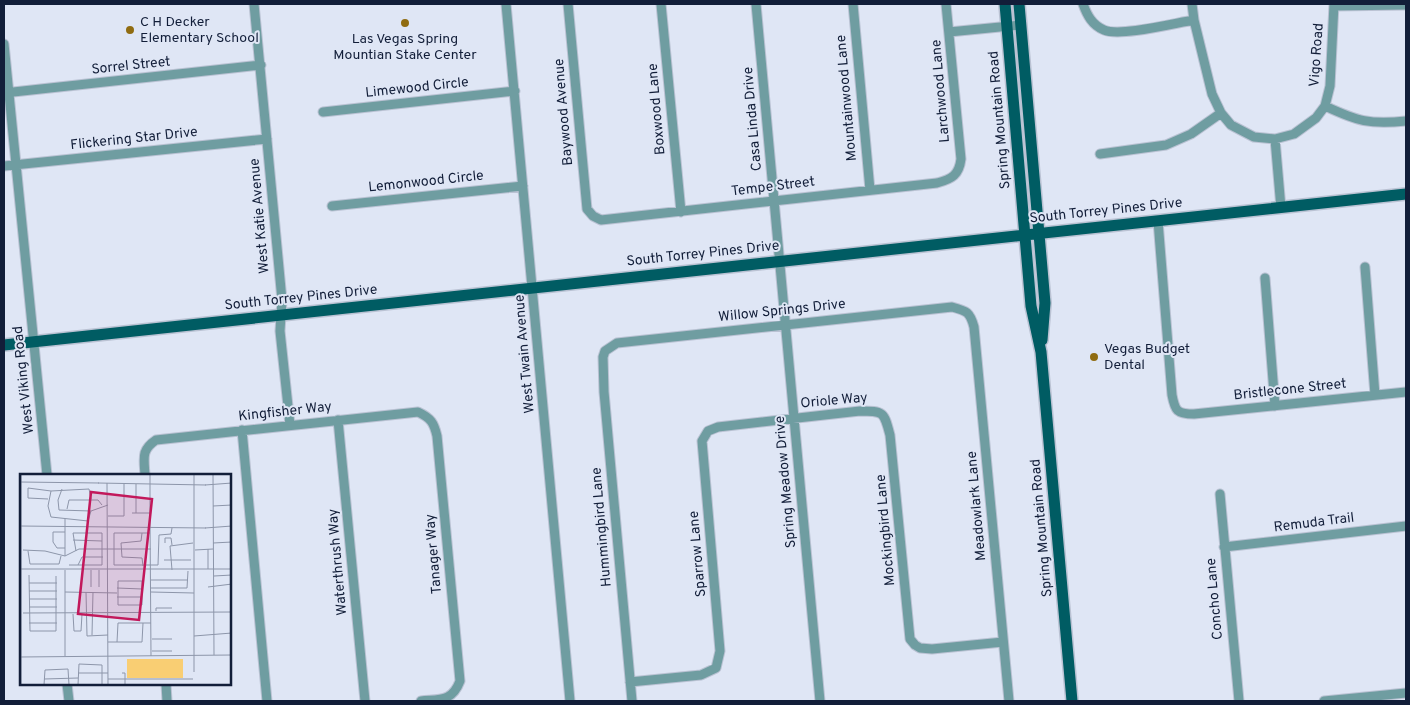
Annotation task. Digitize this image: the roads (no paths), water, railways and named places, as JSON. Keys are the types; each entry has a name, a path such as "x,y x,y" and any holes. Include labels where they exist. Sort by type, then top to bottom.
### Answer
{"main road":[{"name":"Spring Mountain Road","path":"1005,4 1031,306 1041,352 1072,701"},
{"name":"Spring Mountain Road","path":"1019,4 1044,303 1041,352"},
{"name":"South Torrey Pines Drive","path":"4,345 1406,194"}],"street":[{"name":"West Katie Avenue","path":"254,4 282,300 280,331 290,425"},
{"name":"West Twain Avenue","path":"506,4 570,701"},
{"name":"Baywood Avenue","path":"568,4 587,209 592,216"},
{"name":"Boxwood Lane","path":"661,4 681,212"},
{"name":"Casa Linda Drive","path":"756,4 779,261"},
{"name":"Mountainwood Lane","path":"852,4 870,190"},
{"name":"Larchwood Lane","path":"946,4 961,159 960,167 956,174"},
{"path":"1083,4 1087,16 1106,32 1125,32 1194,20"},
{"path":"1192,4 1194,20 1212,94 1221,113 1231,125 1254,137 1276,139 1281,208"},
{"path":"1334,5 1406,5"},
{"name":"Vigo Road","path":"1276,139 1294,134 1316,118 1325,106 1330,86 1334,5"},
{"path":"949,32 1021,25"},
{"name":"West Viking Road","path":"4,44 6,93 16,165 47,474"},
{"name":"Sorrel Street","path":"6,93 261,65"},
{"name":"Limewood Circle","path":"323,112 514,91"},
{"path":"1325,106 1350,118 1362,121 1384,123 1406,121"},
{"path":"1100,154 1166,145 1191,134 1221,113"},
{"name":"Flickering Star Drive","path":"4,166 268,139"},
{"name":"Tempe Street","path":"592,216 600,220 937,183 948,180 956,174"},
{"name":"Lemonwood Circle","path":"332,206 523,186"},
{"name":"Bristlecone Street","path":"1158,221 1172,395 1174,407 1178,411 1184,414 1194,414 1406,392"},
{"name":"Spring Meadow Drive","path":"779,261 820,701"},
{"path":"1365,268 1375,395"},
{"path":"1265,278 1275,406"},
{"name":"Willow Springs Drive","path":"605,352 617,343 952,307 966,311"},
{"name":"Meadowlark Lane","path":"966,311 971,316 974,327 1009,701"},
{"name":"Hummingbird Lane","path":"605,352 602,357 604,392 632,701"},
{"name":"Oriole Way","path":"704,436 708,431 718,427 860,410 881,413"},
{"name":"Kingfisher Way","path":"145,474 144,457 147,446 156,440 418,412 428,416"},
{"name":"Mockingbird Lane","path":"881,413 886,418 890,435 910,639 914,645 920,648 932,649 1003,642"},
{"name":"Tanager Way","path":"421,701 448,698 456,691 460,681 437,436 435,426 428,416"},
{"name":"Waterthrush Way","path":"338,420 365,701"},
{"path":"242,430 267,701"},
{"name":"Sparrow Lane","path":"630,682 701,675 716,668 720,650 702,441 704,436"},
{"name":"Concho Lane","path":"1220,494 1239,701"},
{"name":"Remuda Trail","path":"1224,547 1406,526"},
{"path":"68,685 69,701"},
{"path":"166,685 168,701"},
{"path":"1324,701 1406,693"}],"place":[{"name":"Las Vegas Spring Mountian Stake Center","path":"405,23"},
{"name":"C H Decker Elementary School","path":"130,30"},
{"name":"Vegas Budget Dental","path":"1094,357"}]}
